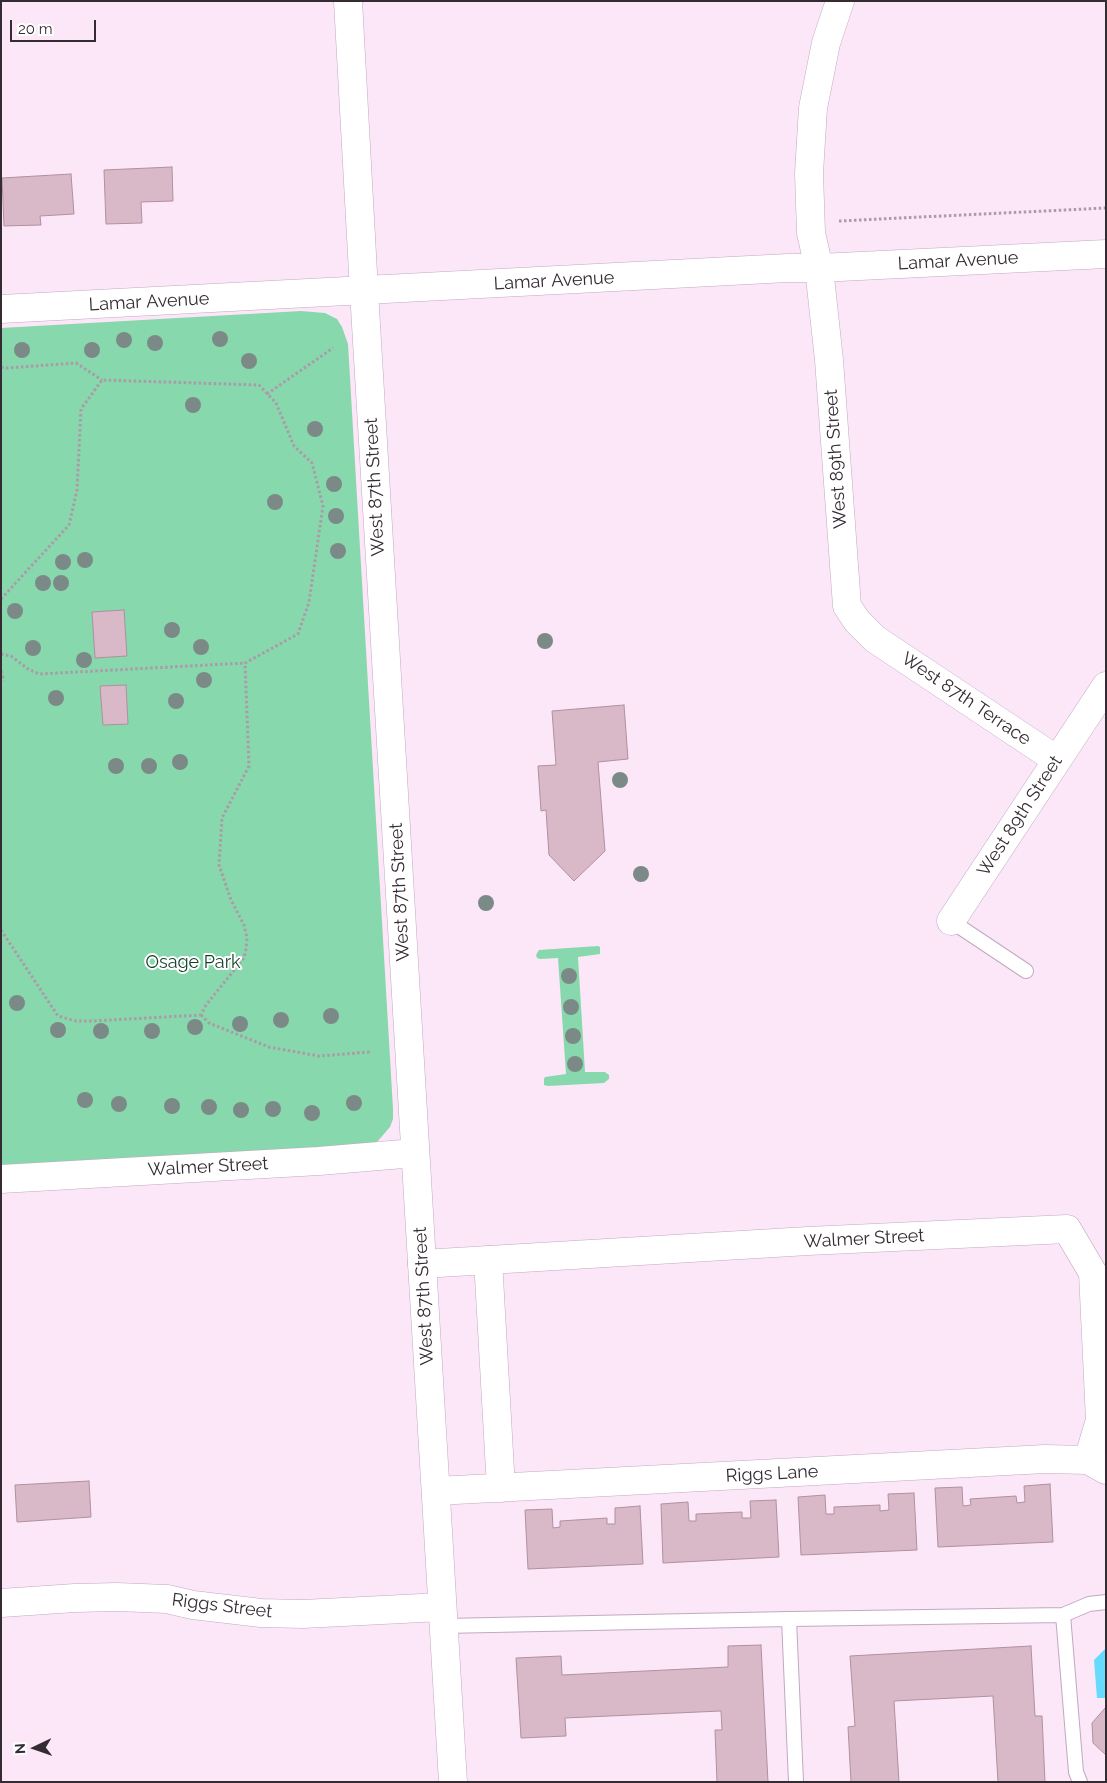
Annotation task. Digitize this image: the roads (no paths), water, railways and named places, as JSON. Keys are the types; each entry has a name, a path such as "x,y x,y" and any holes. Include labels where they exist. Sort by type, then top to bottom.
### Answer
{"street":[{"name":"West 87th Street","path":"348,1 453,1782"},
{"path":"819,268 811,233 809,173 813,108 826,43 840,1"},
{"name":"Lamar Avenue","path":"1,309 788,268 1106,254"},
{"name":"West 89th Street","path":"819,268 829,360 847,606 857,622 875,639"},
{"name":"West 87th Terrace","path":"875,639 1057,760"},
{"name":"West 89th Street","path":"952,921 1106,686"},
{"name":"Walmer Street","path":"1,1179 415,1154"},
{"name":"Walmer Street","path":"422,1264 808,1241 1067,1229 1093,1273 1100,1420 1097,1465"},
{"path":"488,1260 501,1488"},
{"name":"Riggs Lane","path":"436,1491 1045,1460 1097,1465"},
{"name":"Riggs Street","path":"1,1603 118,1597 167,1599 193,1605 261,1613 443,1617"}],"lane":[{"path":"952,921 1026,971"},
{"path":"443,1617 790,1618 1062,1615 1089,1604 1106,1602"},
{"path":"1062,1615 1076,1772 1080,1782"},
{"path":"790,1618 796,1782"}],"water":[{"path":"1106,1648 1106,1698 1097,1698 1094,1660"}],"park label":[{"name":"Osage Park","path":"193,963"}]}
